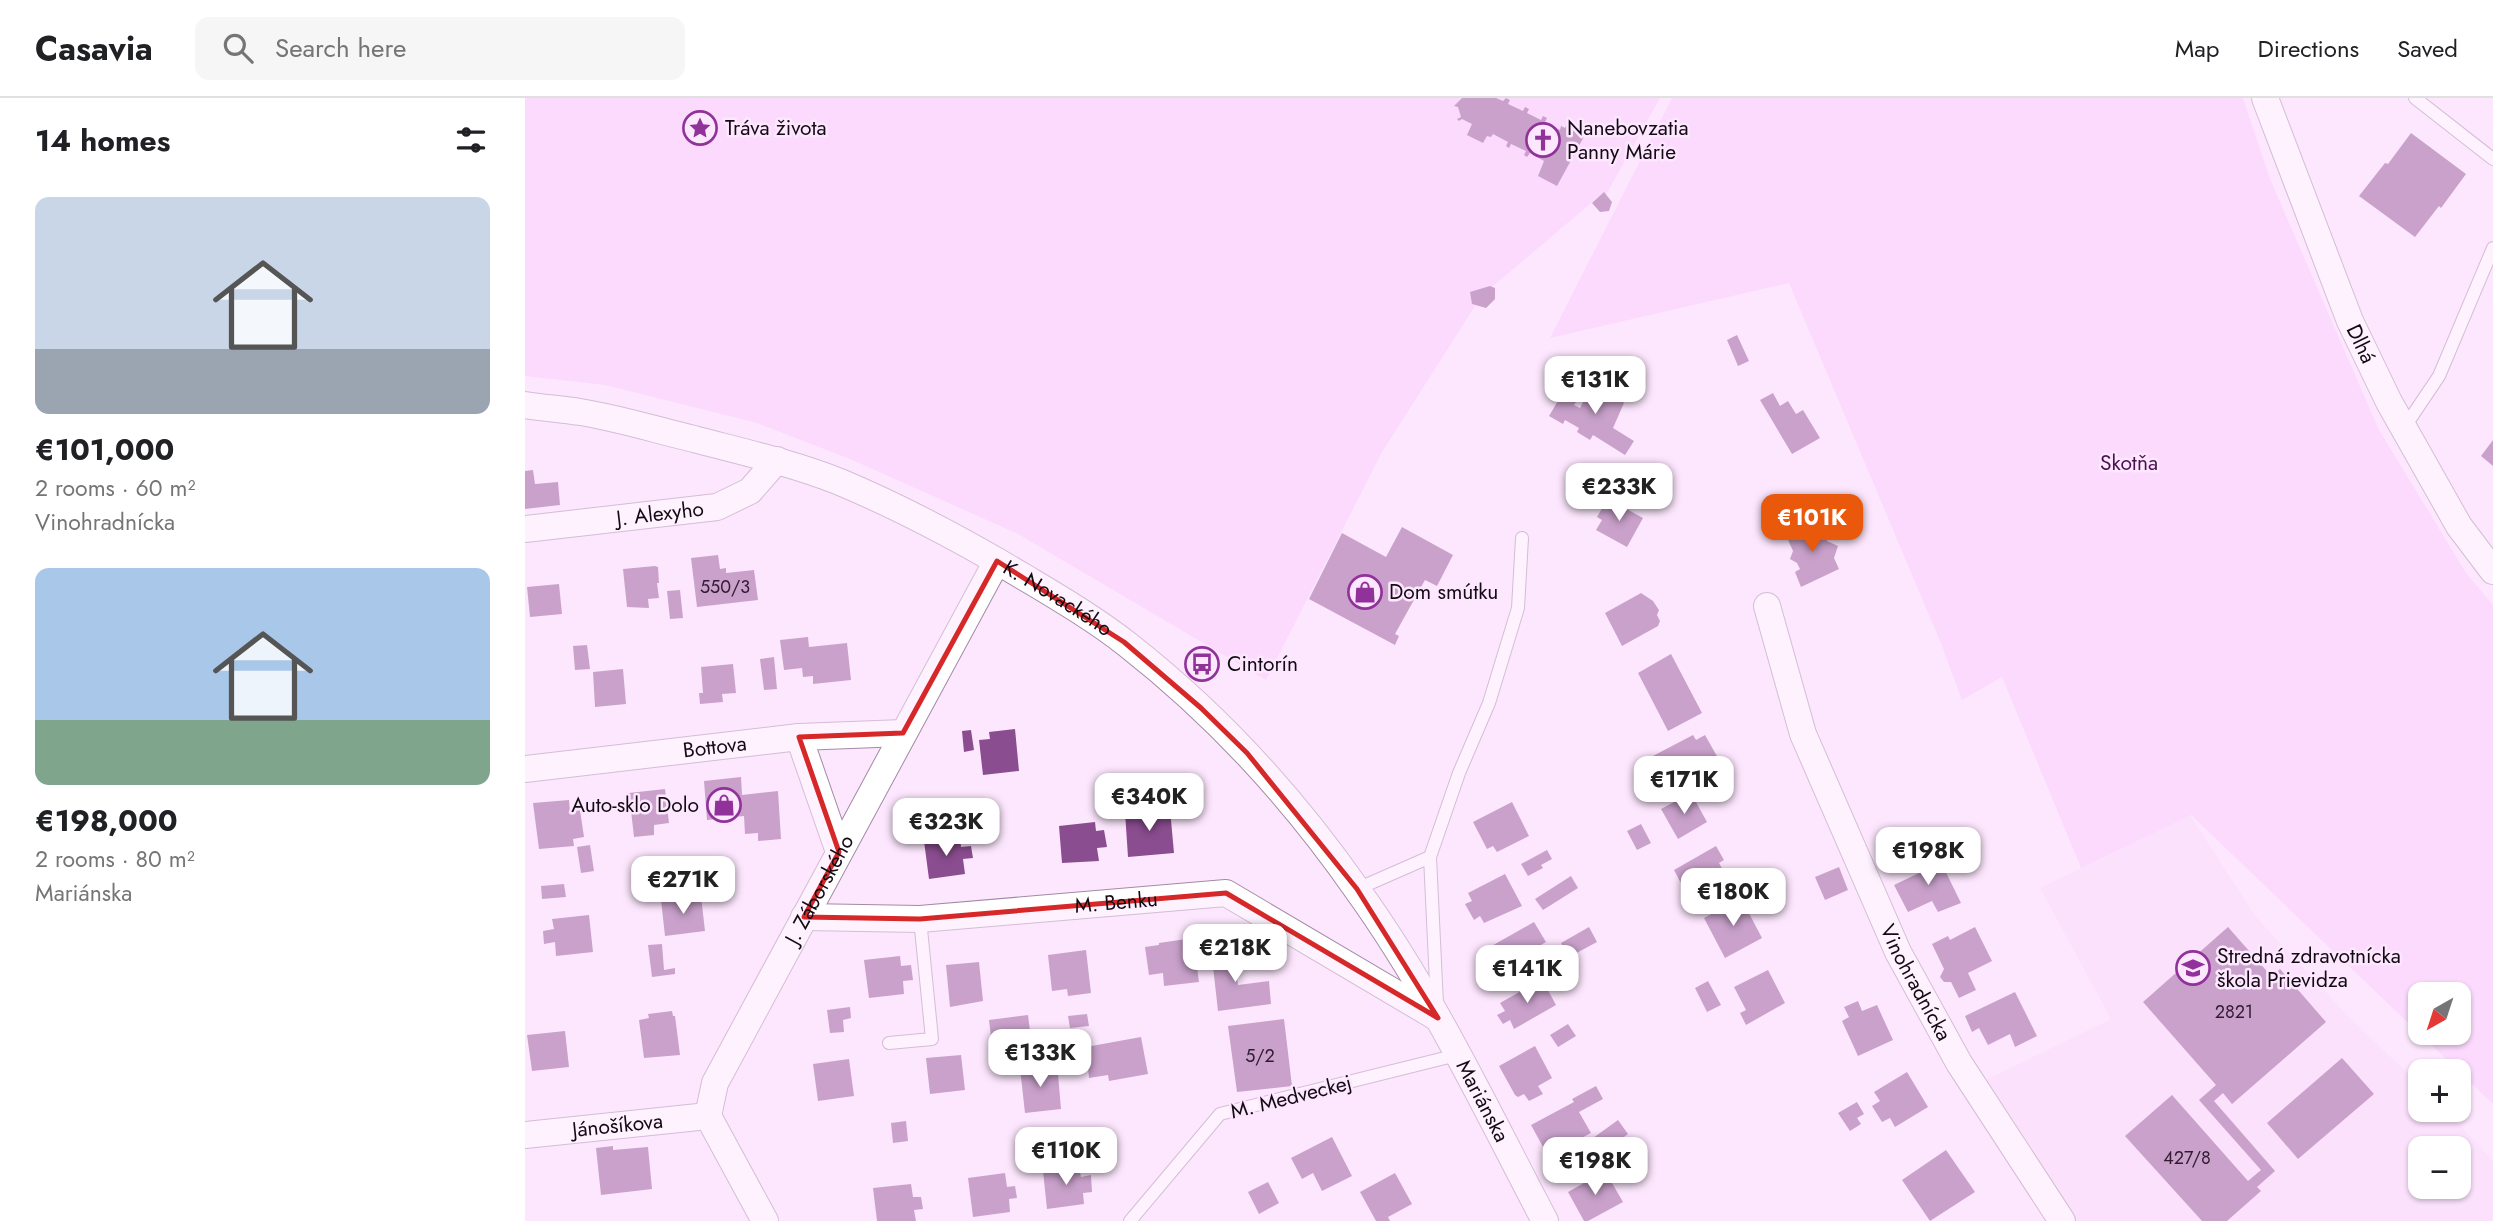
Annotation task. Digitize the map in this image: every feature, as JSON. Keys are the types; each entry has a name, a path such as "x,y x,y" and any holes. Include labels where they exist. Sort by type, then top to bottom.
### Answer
{"street":[{"name":"Dlhá","path":"2265,98 2350,321 2404,429 2459,526 2493,571"},
{"name":"K. Novackého","path":"525,405 580,412 630,423 777,460 839,482 949,533 1062,600 1124,642 1201,708 1247,753 1307,823 1357,889 1400,952 1438,1018"},
{"name":"J. Alexyho","path":"525,529 717,508 750,491 777,460"},
{"name":"J. Záborského","path":"708,1115 715,1083 997,561"},
{"name":"Vinohradnícka","path":"1767,606 1803,734 1898,951 1959,1063 2062,1221"},
{"name":"Bottova","path":"525,769 799,737 903,733"},
{"path":"799,737 839,852"},
{"name":"M. Benku","path":"804,917 920,919 1226,893 1438,1018"},
{"name":"Mariánska","path":"1438,1018 1545,1221"},
{"path":"708,1115 765,1221"},
{"name":"Jánošíkova","path":"525,1135 708,1115"}],"lane":[{"path":"2415,98 2493,159"},
{"path":"2404,429 2439,376 2493,248"},
{"path":"1438,1018 1430,857 1459,773 1489,702 1518,608 1522,538"},
{"path":"1357,889 1430,857"},
{"path":"889,1044 932,1039 920,919"},
{"name":"M. Medveckej","path":"1130,1221 1220,1114 1457,1055"}],"highlighted area":[{"path":"997,561 1124,642 1201,708 1247,753 1357,889 1438,1018 1226,893 920,919 804,917 839,852 799,737 903,733"}],"shaded area":[{"name":"Stredná zdravotnícka škola Prievidza","path":"2190,815 2256,917 2351,1019 2408,1074 2408,1122 2457,1122 2470,1136 2408,1136 2408,1199 2471,1199 2471,1137 2493,1161 2493,1221 2069,1221 1982,1082 2111,1019 2040,888"}],"green space":[{"path":"525,98 1660,98 1606,195 1604,192 1472,304 1475,306 1382,452 1266,680 1018,534 850,459 757,423 605,385 525,376"},
{"name":"Skotňa","path":"1672,98 2243,98 2270,179 2379,430 2466,573 2493,605 2493,1104 2471,1083 2471,1059 2446,1059 2431,1045 2471,1045 2471,982 2408,982 2408,1023 2191,815 2081,868 2002,677 1962,700 1942,646 1789,283 1550,338"}],"building":[{"name":"Nanebovzatia Panny Márie","path":"1462,98 1496,98 1503,101 1506,98 1510,100 1508,104 1523,111 1525,107 1529,109 1527,113 1541,120 1543,116 1547,118 1545,122 1560,130 1561,126 1565,128 1568,122 1587,131 1557,186 1538,176 1544,161 1530,153 1527,157 1524,155 1526,151 1511,144 1509,148 1506,146 1508,142 1493,134 1491,137 1487,136 1483,143 1467,135 1472,124 1457,119 1461,117 1458,107 1454,106"},
{"path":"2411,133 2466,174 2415,237 2359,196"},
{"path":"1604,192 1612,202 1609,211 1600,212 1592,203"},
{"path":"1490,286 1495,288 1495,299 1486,308 1472,304 1470,292"},
{"path":"1737,335 1749,361 1738,366 1727,340"},
{"path":"1594,380 1608,387 1624,403 1613,428 1634,441 1625,455 1593,435 1590,440 1577,432 1579,428 1565,420 1563,424 1549,416 1562,394 1576,402 1574,405 1580,408"},
{"path":"1773,393 1780,406 1788,401 1796,414 1803,410 1820,438 1792,454 1760,400"},
{"path":"2493,440 2493,466 2481,456"},
{"path":"533,470 535,484 558,482 560,505 525,509 525,471"},
{"path":"1612,501 1643,518 1627,547 1596,530 1602,520 1597,517 1604,505 1609,507"},
{"path":"1820,524 1827,541 1838,546 1834,558 1839,569 1801,587 1795,572 1800,569 1797,563 1790,559 1793,551 1785,533 1803,526 1805,531"},
{"name":"Dom smútku","path":"1402,527 1453,555 1437,586 1425,580 1395,634 1399,636 1395,645 1309,599 1342,533 1386,557"},
{"path":"718,555 720,569 726,568 726,573 754,570 758,600 697,607 691,558"},
{"path":"658,567 659,598 648,599 649,608 627,607 623,569"},
{"path":"559,584 562,614 530,617 527,587"},
{"path":"680,590 683,618 670,619 667,591"},
{"path":"1641,593 1653,601 1659,610 1657,615 1660,621 1658,626 1622,646 1605,613"},
{"path":"808,637 809,647 847,643 851,680 813,684 813,676 803,677 802,668 784,670 780,640"},
{"path":"587,645 590,669 575,670 573,646"},
{"path":"1671,654 1702,713 1668,731 1638,673"},
{"path":"774,657 777,689 764,690 760,659"},
{"path":"733,664 736,693 722,694 723,702 700,704 699,693 703,693 701,667"},
{"path":"623,669 626,704 595,707 593,672"},
{"path":"1015,729 1019,771 983,775 979,740 990,739 989,732"},
{"path":"971,730 974,750 964,752 962,731"},
{"path":"1693,735 1696,740 1705,735 1718,758 1708,763 1711,770 1654,800 1641,777 1655,768 1649,758"},
{"path":"741,777 742,795 778,791 781,839 758,841 758,833 745,834 744,816 707,820 704,781"},
{"path":"665,789 669,823 654,825 654,835 634,837 629,793"},
{"path":"1691,793 1707,822 1678,839 1661,809"},
{"path":"569,800 570,812 580,810 584,837 573,839 574,846 539,849 533,803"},
{"path":"1512,802 1529,836 1497,852 1493,846 1487,849 1473,822"},
{"path":"1170,809 1174,853 1128,857 1125,812"},
{"path":"917,821 918,841 908,842 906,822"},
{"path":"1095,822 1096,831 1104,830 1107,847 1097,848 1099,861 1062,863 1059,826"},
{"path":"1641,824 1651,843 1637,850 1627,831"},
{"path":"960,838 961,847 971,846 973,858 963,859 965,874 929,879 924,841"},
{"path":"590,845 594,871 581,873 577,847"},
{"path":"1716,846 1724,860 1719,863 1733,889 1695,910 1674,870"},
{"path":"1547,850 1552,859 1541,865 1543,868 1528,876 1521,864"},
{"path":"1936,852 1961,903 1938,912 1932,901 1908,912 1894,885 1919,873 1915,865"},
{"path":"1839,867 1848,890 1825,900 1815,877"},
{"path":"1505,874 1522,906 1484,923 1480,916 1474,920 1465,904 1472,901 1468,893"},
{"path":"1571,876 1578,888 1543,910 1535,899"},
{"path":"564,884 566,897 542,899 541,886"},
{"path":"701,896 705,931 665,936 661,900"},
{"path":"1741,898 1762,938 1725,958 1704,918"},
{"path":"589,915 593,952 556,956 555,942 544,944 543,931 554,929 552,919"},
{"path":"1534,922 1546,942 1532,950 1538,960 1506,979 1500,969 1493,973 1487,962 1493,958 1488,948"},
{"path":"1589,927 1597,942 1569,957 1561,943"},
{"path":"1975,927 1992,961 1968,973 1976,990 1959,998 1951,982 1944,982 1940,977 1944,969 1932,944 1948,936 1950,940"},
{"path":"2228,927 2272,977 2280,969 2326,1022 2232,1104 2223,1093 2214,1101 2275,1171 2257,1187 2261,1191 2227,1221 2202,1221 2125,1136 2172,1095 2248,1181 2261,1170 2199,1100 2216,1085 2143,1002"},
{"path":"1193,938 1199,982 1164,986 1163,973 1149,975 1145,947"},
{"path":"662,944 664,970 675,968 675,974 652,977 648,945"},
{"path":"1234,946 1238,985 1269,981 1271,1004 1218,1011 1211,949"},
{"path":"1086,950 1091,993 1068,996 1067,989 1052,991 1048,955"},
{"path":"900,956 901,966 911,965 913,980 903,981 904,994 869,998 864,960"},
{"path":"979,962 983,1001 950,1007 946,965"},
{"path":"1768,970 1785,1003 1746,1025 1740,1013 1746,1010 1734,987"},
{"path":"1542,979 1556,1005 1514,1029 1510,1020 1503,1024 1497,1015 1505,1011 1500,1003"},
{"path":"1708,981 1721,1005 1707,1012 1695,988"},
{"path":"2015,992 2037,1036 2015,1047 2010,1034 1988,1045 1979,1028 1972,1032 1965,1016"},
{"path":"1858,1001 1862,1011 1877,1005 1893,1040 1858,1056 1842,1021 1849,1017 1844,1007"},
{"path":"850,1007 851,1018 843,1020 844,1032 830,1033 827,1010"},
{"path":"672,1011 680,1055 644,1058 639,1020 649,1018 648,1014"},
{"path":"1087,1014 1089,1026 1070,1028 1068,1016"},
{"path":"1028,1015 1030,1031 991,1037 989,1020"},
{"path":"1284,1019 1292,1086 1237,1092 1228,1026"},
{"path":"1568,1024 1576,1036 1558,1047 1550,1035"},
{"path":"565,1031 569,1067 532,1071 527,1035"},
{"path":"1141,1037 1148,1074 1109,1081 1108,1075 1089,1078 1086,1047"},
{"path":"1535,1046 1552,1078 1538,1086 1543,1094 1529,1101 1524,1094 1518,1097 1515,1095 1499,1066"},
{"path":"961,1055 965,1090 930,1094 926,1058"},
{"path":"2342,1058 2374,1094 2298,1159 2267,1123"},
{"path":"849,1059 854,1096 818,1101 813,1064"},
{"path":"1053,1064 1054,1074 1058,1074 1061,1109 1025,1113 1020,1068"},
{"path":"1907,1072 1928,1107 1895,1127 1890,1118 1882,1122 1872,1106 1880,1101 1874,1092"},
{"path":"1596,1086 1603,1099 1579,1112 1591,1133 1570,1144 1575,1154 1563,1161 1558,1151 1548,1156 1531,1125 1574,1102 1572,1099"},
{"path":"1857,1102 1864,1114 1857,1118 1861,1124 1850,1131 1838,1113"},
{"path":"1618,1120 1628,1134 1603,1152 1593,1138"},
{"path":"906,1121 908,1141 893,1143 891,1123"},
{"path":"1332,1137 1352,1176 1322,1191 1313,1173 1302,1179 1291,1158"},
{"path":"613,1146 613,1150 648,1147 652,1189 601,1195 596,1148"},
{"path":"1946,1150 1975,1192 1930,1221 1902,1180"},
{"path":"1079,1167 1081,1177 1091,1175 1092,1192 1083,1193 1084,1204 1047,1209 1043,1171"},
{"path":"1605,1171 1623,1202 1584,1221 1568,1192"},
{"path":"1005,1173 1007,1187 1015,1186 1017,1198 1009,1199 1010,1212 973,1217 968,1178"},
{"path":"1395,1173 1412,1204 1388,1217 1390,1221 1376,1221 1360,1192"},
{"path":"1268,1182 1279,1203 1259,1214 1248,1192"},
{"path":"911,1184 913,1197 921,1197 923,1209 914,1210 916,1221 877,1221 873,1188"}],"place":[{"name":"Tráva života","path":"700,128"},
{"name":"Nanebovzatia Panny Márie","path":"1543,140"},
{"name":"Dom smútku","path":"1365,592"},
{"name":"Cintorín","path":"1202,664"},
{"name":"Auto-sklo Dolo","path":"724,805"},
{"name":"Stredná zdravotnícka škola Prievidza","path":"2193,968"}]}
